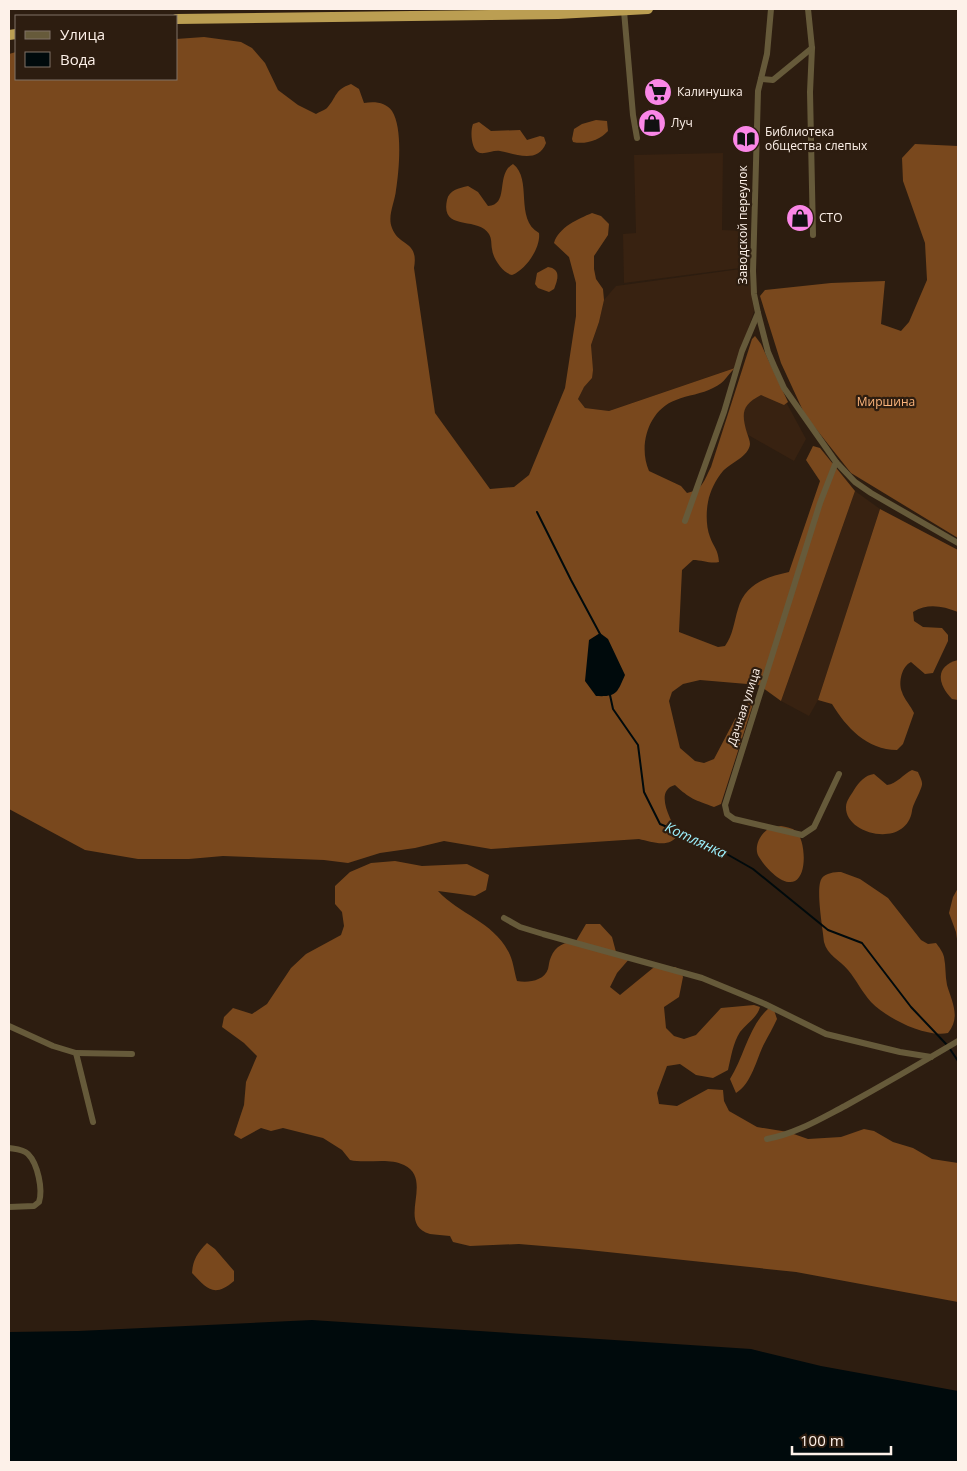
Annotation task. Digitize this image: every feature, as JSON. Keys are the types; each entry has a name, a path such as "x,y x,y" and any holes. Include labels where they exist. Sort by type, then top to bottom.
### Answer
{"highway":[{"path":"178,19 558,14 648,9"}],"street":[{"name":"Заводской переулок","path":"771,9 767,54 758,91 753,277 754,294 768,352 784,388 836,462 855,482 958,543"},
{"path":"808,9 812,48 810,92 813,235"},
{"path":"624,11 633,115 637,138"},
{"path":"760,79 773,80 812,48"},
{"path":"685,521 724,412 742,351 758,313"},
{"name":"Дачная улица","path":"836,462 820,503 724,805 726,814 734,819 802,835 814,827 839,774"},
{"path":"504,918 520,927 543,934 702,978 765,1004 826,1034 900,1052 931,1057"},
{"path":"9,1026 53,1046 76,1053 132,1054"},
{"path":"767,1139 782,1137 808,1126 958,1041"},
{"path":"76,1053 93,1122"},
{"path":"9,1148 20,1150 30,1156 37,1174 40,1194 39,1202 34,1206 9,1207"}],"shaded area":[{"path":"723,153 722,230 746,231 748,267 624,283 623,234 636,233 634,155"},
{"path":"748,268 754,311 735,368 609,411 585,408 578,399 584,387 592,378 591,345 604,300 616,286"},
{"path":"765,363 806,439 794,461 729,424"},
{"path":"855,491 880,509 818,700 809,716 781,701"}],"green space":[{"path":"204,37 241,42 252,48 265,63 278,90 298,105 316,114 327,108 341,89 351,84 359,89 364,103 379,103 387,106 392,111 398,128 399,161 391,223 395,234 414,253 414,268 435,413 490,489 514,487 529,475 565,388 576,316 576,283 569,257 554,243 560,232 575,221 592,213 601,216 609,224 608,235 594,256 596,279 603,289 604,300 591,345 592,378 584,387 578,399 585,408 609,411 735,368 717,386 666,405 652,420 648,430 645,440 645,451 649,471 681,486 687,493 700,487 711,467 752,339 755,336 761,344 788,402 784,405 761,395 750,402 745,410 744,420 750,443 749,448 743,456 720,474 708,502 708,529 717,551 719,562 693,560 682,570 679,632 718,647 725,646 732,633 741,600 746,593 765,579 789,572 820,481 806,460 813,446 820,448 855,491 781,701 759,685 700,680 683,684 672,692 669,701 680,748 695,761 704,763 714,759 735,719 745,705 754,701 721,804 714,807 697,801 675,785 669,788 665,794 666,807 678,834 671,842 655,843 639,839 491,849 444,841 415,848 380,853 348,863 324,860 223,856 189,859 138,859 85,850 9,809 9,54 15,52 15,80 178,80 178,39"},
{"path":"596,120 607,121 608,131 592,141 573,142 574,129 582,124"},
{"path":"479,122 491,131 520,130 527,140 540,136 544,137 546,143 538,154 532,156 498,151 480,153 473,145 472,136 473,124"},
{"name":"Миршина","path":"915,144 958,146 958,538 851,473 805,415 781,363 760,296 765,290 831,283 885,281 881,324 901,331 909,322 927,280 925,243 903,181 902,158"},
{"path":"513,164 519,171 522,179 527,218 532,227 539,233 539,239 532,257 512,275 505,272 496,261 490,236 484,229 454,220 446,210 450,194 468,186 478,192 488,206 495,204 501,195 505,175"},
{"path":"548,267 557,272 557,282 554,289 549,292 538,288 535,284 537,273"},
{"path":"880,509 958,550 958,612 930,606 913,612 914,621 923,627 942,628 948,635 948,641 933,673 925,674 911,662 903,671 901,688 914,713 903,744 897,750 886,749 867,742 851,729 832,704 818,700"},
{"path":"958,660 958,700 952,699 947,694 941,682 941,676 945,667"},
{"path":"912,770 918,772 922,785 907,823 899,830 888,834 876,834 865,831 855,825 848,817 846,807 848,800 865,777 874,774 887,785 894,783"},
{"path":"781,826 796,831 803,848 802,871 795,881 790,882 780,879 765,866 757,853 758,841 763,833 770,828"},
{"path":"395,861 422,866 467,864 489,875 486,890 475,896 438,891 446,899 485,925 502,941 511,958 517,981 526,982 539,979 546,973 553,953 558,947 568,942 576,941 586,924 600,924 612,937 616,952 630,958 617,973 610,987 620,995 653,968 675,967 681,970 683,977 679,997 664,1007 666,1028 674,1036 684,1039 696,1035 721,1008 754,1005 760,1007 757,1014 740,1032 732,1050 728,1070 713,1078 696,1075 680,1064 667,1066 657,1093 659,1104 677,1106 708,1089 723,1090 724,1101 729,1111 757,1127 788,1132 808,1139 841,1137 864,1129 874,1131 893,1142 913,1148 932,1159 958,1163 958,1302 796,1272 519,1244 470,1246 453,1242 450,1236 430,1234 420,1229 416,1221 415,1212 416,1181 413,1172 404,1165 391,1161 350,1160 342,1150 323,1138 283,1128 271,1131 261,1128 241,1139 234,1135 244,1105 246,1082 257,1056 244,1043 222,1027 224,1017 233,1008 252,1014 267,1004 291,968 306,954 341,935 344,926 342,912 335,904 335,886 350,872 371,863"},
{"path":"841,872 860,879 888,898 921,940 928,944 936,943 940,948 944,957 947,985 955,1015 952,1027 948,1033 929,1033 918,1030 886,1014 871,1002 845,966 826,947 819,899 820,883 826,875"},
{"path":"958,888 958,946 956,932 949,913 953,897"},
{"path":"769,1008 774,1010 777,1019 750,1077 736,1093 730,1079 756,1023"},
{"path":"207,1243 215,1249 234,1271 234,1281 221,1289 216,1290 207,1287 192,1273 196,1257"}],"water":[{"path":"600,633 608,639 625,675 618,690 608,696 596,696 585,681 589,640"},
{"path":"312,1320 751,1349 821,1366 958,1391 958,1462 9,1462 9,1332 78,1331"}],"waterway":[{"name":"Котлянка","path":"537,512 600,634"},
{"name":"Котлянка","path":"610,695 613,709 638,745 644,792 660,824 711,845 753,869 828,930 862,943 911,1007 947,1045"},
{"name":"Котлянка","path":"950,1049 958,1061"}],"place":[{"name":"Калинушка","path":"658,92"},
{"name":"Луч","path":"652,123"},
{"name":"Библиотека общества слепых","path":"746,139"},
{"name":"СТО","path":"800,218"}]}
